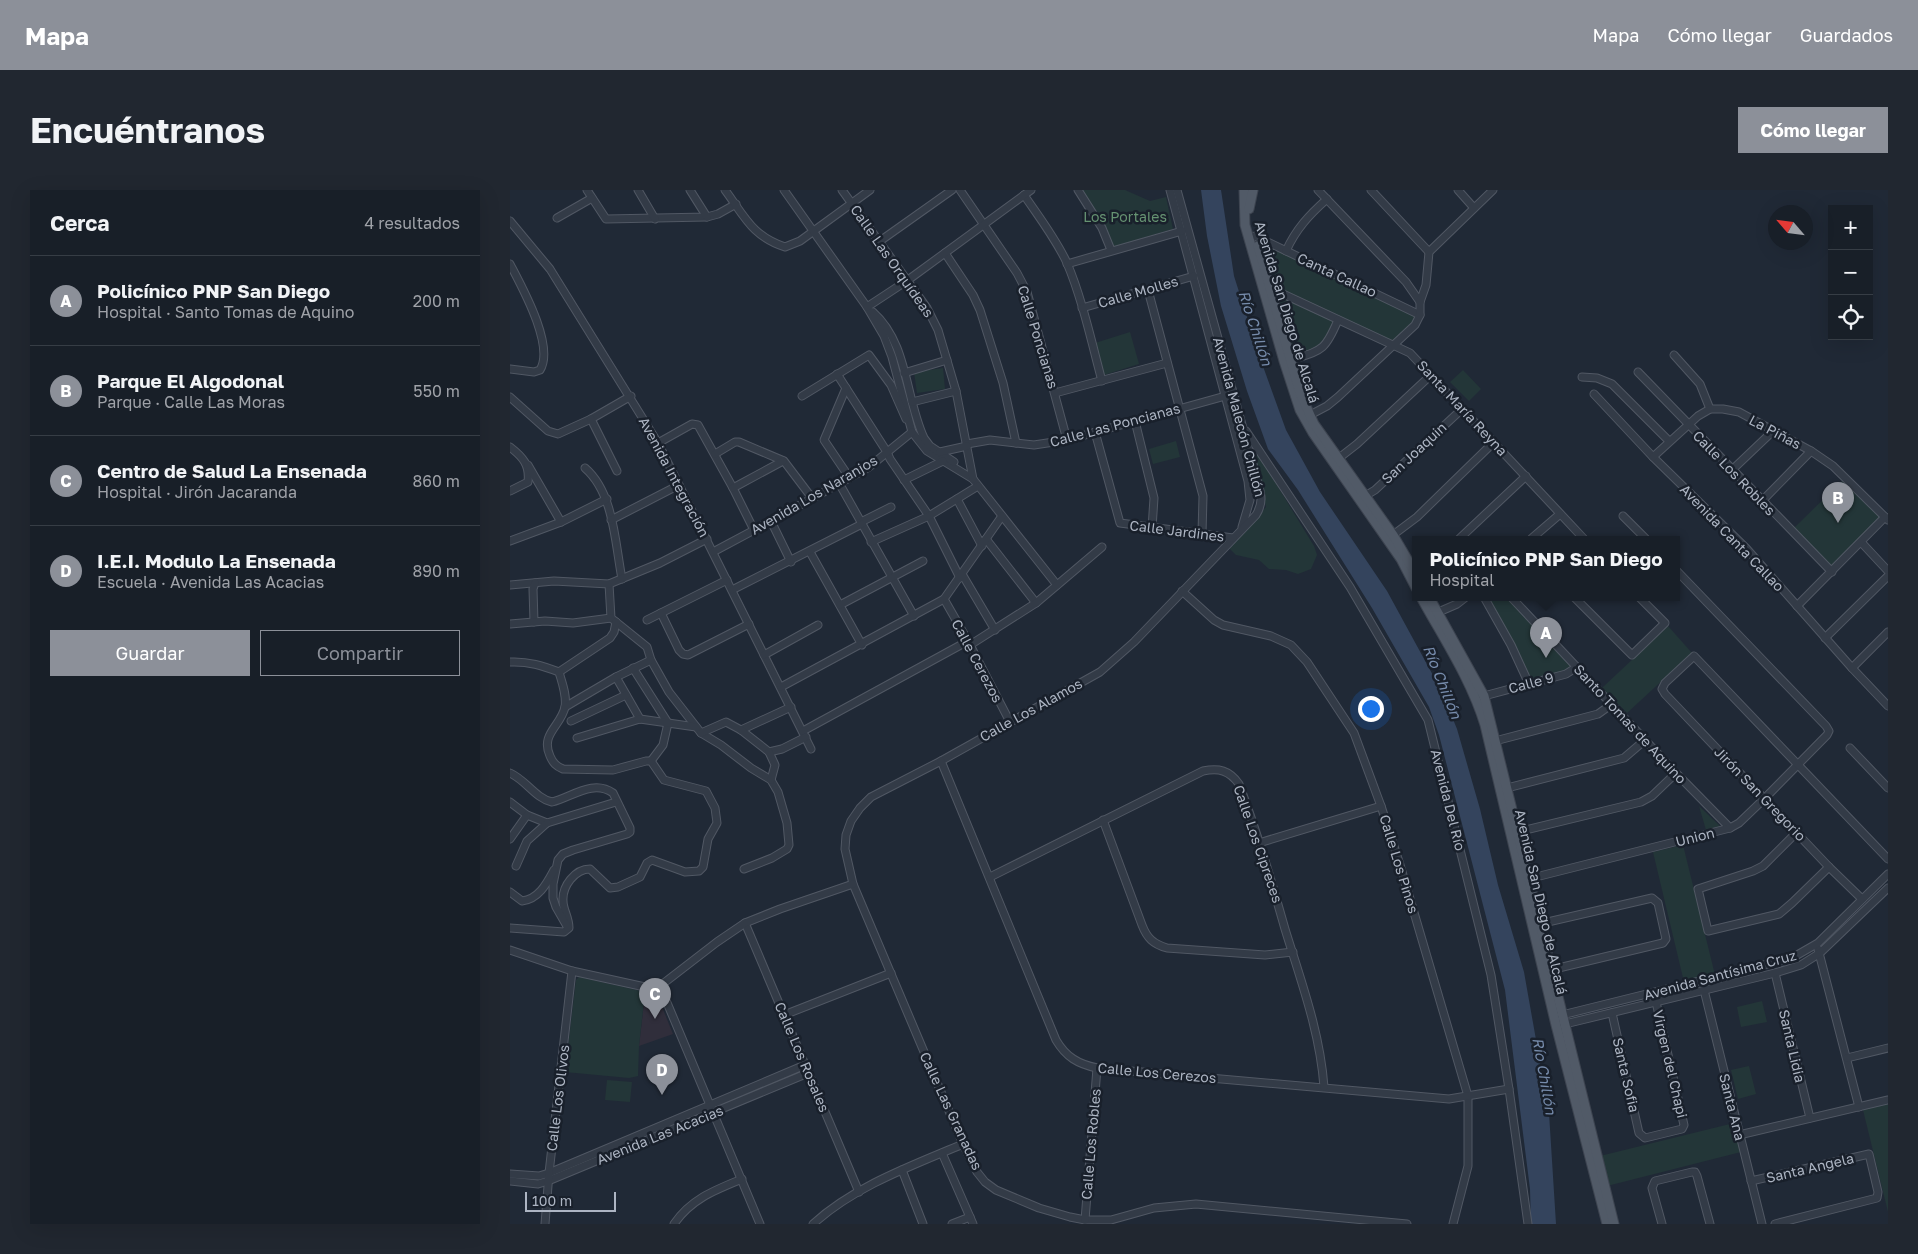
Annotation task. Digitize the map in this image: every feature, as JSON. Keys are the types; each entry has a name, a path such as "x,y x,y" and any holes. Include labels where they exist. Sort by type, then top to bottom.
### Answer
{"main road":[{"name":"Avenida San Diego de Alcalá","path":"1244,190 1246,225 1292,360 1300,393 1314,424 1393,535 1412,566"},
{"name":"Avenida San Diego de Alcalá","path":"1253,190 1249,214 1296,397 1307,424 1401,559 1412,580"},
{"name":"Avenida San Diego de Alcalá","path":"1424,601 1484,696 1495,741 1503,788"},
{"name":"Avenida San Diego de Alcalá","path":"1430,601 1434,614 1474,694 1485,726 1503,788 1559,1021 1614,1224"},
{"name":"Avenida San Diego de Alcalá","path":"1514,833 1539,924 1547,971"},
{"name":"Avenida San Diego de Alcalá","path":"1598,1170 1607,1224"}],"street":[{"path":"587,190 606,219 707,217 718,214 736,204"},
{"path":"638,190 655,219"},
{"path":"690,190 707,217"},
{"path":"725,190 756,233 773,243 785,247 800,241 870,190"},
{"path":"784,190 867,306 884,336 892,356 912,432"},
{"name":"Calle Las Orquídeas","path":"842,190 908,280 927,308 938,330 956,391 972,476"},
{"path":"880,241 952,190"},
{"name":"Calle Poncianas","path":"960,190 1017,273 1027,292 1067,440"},
{"path":"867,306 908,280 1031,190"},
{"path":"1078,190 1102,228 1112,250"},
{"name":"Avenida Malecón Chillón","path":"1170,190 1230,394 1242,424 1262,497 1262,506 1241,530"},
{"name":"Avenida Malecón Chillón","path":"1177,190 1230,394 1248,481 1250,500 1241,530"},
{"path":"1318,190 1406,282 1420,302"},
{"path":"1371,190 1429,252"},
{"path":"1458,190 1474,208"},
{"path":"1310,415 1327,406 1338,397 1415,325 1420,315 1420,302 1426,285 1429,252 1493,190"},
{"path":"1024,195 1052,235 1067,264 1082,308 1102,381"},
{"path":"557,218 592,198"},
{"path":"1286,251 1293,235 1300,226 1327,199"},
{"name":"Avenida Integración","path":"510,221 550,269 631,396 658,443 811,749"},
{"path":"1067,264 1182,230"},
{"name":"Canta Callao","path":"1255,236 1420,315"},
{"path":"945,253 973,295 980,310 1003,383 1016,443"},
{"path":"510,264 527,299 542,341 544,359 540,370 534,372 510,369"},
{"name":"Calle Molles","path":"1082,308 1194,276"},
{"name":"Santa María Reyna","path":"1266,286 1410,353 1581,536"},
{"path":"1148,290 1203,496 1202,534"},
{"path":"867,306 889,329 898,351 924,438 930,446 972,476 1057,585"},
{"path":"1292,360 1324,347 1331,337 1338,320"},
{"path":"802,396 868,355 871,356 892,385 912,432 924,449 972,476"},
{"path":"1653,457 1698,416 1710,409 1700,384 1674,355"},
{"path":"904,373 947,360"},
{"path":"1055,393 1167,363"},
{"name":"Calle Los Robles","path":"1638,372 1832,572"},
{"path":"837,374 890,459 929,516 961,576 995,630"},
{"path":"1338,458 1357,444 1431,374"},
{"path":"1582,377 1596,378 1612,384 1669,442"},
{"path":"846,388 824,440 849,477"},
{"path":"912,402 956,391"},
{"name":"Calle Las Poncianas","path":"940,452 990,440 1034,446 1067,440 1230,394"},
{"name":"Avenida Canta Callao","path":"1594,394 1653,457 1746,548 1852,668 1887,703"},
{"path":"510,397 548,431 558,434 591,419 631,396"},
{"name":"La Piñas","path":"1710,409 1723,408 1739,412 1811,451 1834,466 1887,519"},
{"name":"San Joaquin","path":"1365,496 1375,490 1462,409"},
{"path":"591,419 617,471"},
{"path":"1135,421 1154,498 1152,528"},
{"path":"658,443 695,423 699,426 734,488 754,530"},
{"name":"Avenida Del Río","path":"1242,424 1350,587 1428,720 1491,975 1528,1224"},
{"name":"Avenida Los Naranjos","path":"713,552 869,467 912,432"},
{"name":"Calle Jardines","path":"1095,432 1120,524 1233,538"},
{"path":"1732,470 1773,432"},
{"path":"716,454 735,442 739,442 782,461 812,498"},
{"path":"1393,535 1417,517 1494,442"},
{"path":"510,447 528,465 561,522"},
{"path":"1762,501 1811,451"},
{"path":"734,488 782,461"},
{"path":"904,480 943,461"},
{"path":"510,491 516,490 528,482 528,465"},
{"path":"585,468 595,477 607,500 622,579"},
{"path":"1462,536 1526,476"},
{"path":"839,483 914,616"},
{"path":"611,520 679,486"},
{"path":"871,542 929,516 978,486"},
{"path":"957,499 982,546"},
{"path":"510,541 561,522 607,500"},
{"path":"732,590 791,562 891,507"},
{"path":"1534,536 1560,514"},
{"path":"781,688 944,599 1002,516"},
{"path":"1623,516 1643,536"},
{"path":"1797,606 1860,542 1887,519"},
{"path":"771,521 791,562"},
{"name":"Calle Los Alamos","path":"853,884 845,849 846,835 850,821 871,797 941,761 1100,672 1134,642 1241,530"},
{"path":"510,585 554,581 609,584 707,539"},
{"path":"986,539 1036,602"},
{"path":"1860,542 1888,570"},
{"path":"769,752 782,749 804,734 995,630 1036,602 1102,547"},
{"path":"810,552 862,645"},
{"path":"840,605 923,561"},
{"name":"Union","path":"1528,879 1730,828 1765,798 1827,735 1826,726 1680,574"},
{"path":"1825,638 1888,576"},
{"path":"647,620 727,580"},
{"path":"534,622 533,589 535,583"},
{"path":"559,672 610,638 614,632 609,584"},
{"name":"Calle Los Pinos","path":"1182,591 1214,620 1223,625 1282,640 1300,652 1354,733 1381,806 1468,1096 1468,1166 1453,1224"},
{"name":"Calle Cerezos","path":"944,599 1010,722"},
{"path":"1434,614 1461,601"},
{"path":"1486,601 1530,684"},
{"name":"Santo Tomas de Aquino","path":"1515,601 1676,774 1730,828"},
{"path":"1578,601 1632,655 1665,623 1643,601"},
{"path":"661,613 679,650 683,654 688,655 749,624"},
{"path":"510,624 614,620 642,641 647,647 650,660 670,692 701,734 722,745 751,768 771,780 783,805 788,823 789,845 787,849 772,858 744,869"},
{"path":"764,655 818,625"},
{"path":"1852,668 1888,632"},
{"name":"Jirón San Gregorio","path":"1798,766 1694,656 1663,687 1665,694 1829,867 1862,899"},
{"path":"565,707 616,677 650,660"},
{"path":"510,662 520,661 559,672"},
{"name":"Calle 9","path":"1484,696 1566,674 1577,667"},
{"path":"633,668 668,723 663,745 651,761"},
{"path":"559,672 565,690 565,707 548,739 547,747 556,766 563,769 613,770 651,761"},
{"path":"616,677 640,719"},
{"path":"571,720 626,695"},
{"path":"1495,741 1598,714 1612,704"},
{"path":"741,730 791,707"},
{"path":"578,738 640,719 696,727"},
{"path":"701,734 725,722 741,730 769,752 775,767 771,780"},
{"path":"1503,788 1624,758 1645,740"},
{"path":"1850,748 1888,788"},
{"path":"569,928 569,920 563,901 564,893 577,872 590,869 610,888 618,887 640,877 647,863 652,860 685,872 699,871 703,866 708,839 717,823 715,808 706,792 664,780 651,761"},
{"name":"Calle Los Cerezos","path":"941,761 1056,1040 1063,1052 1074,1061 1097,1068 1448,1099 1509,1088"},
{"path":"1798,766 1888,859"},
{"name":"Calle Los Cipreces","path":"990,877 1203,771 1214,769 1225,771 1234,776 1239,784 1259,843 1312,1014 1320,1052 1324,1088"},
{"path":"510,773 547,801 552,802 584,789 596,788 610,791 613,793 630,832 564,854 558,860 542,890 532,898 522,901 510,892"},
{"path":"1514,833 1641,802 1652,796 1676,774"},
{"path":"516,866 527,841 547,823 616,802"},
{"path":"512,806 547,823"},
{"path":"1259,843 1381,806"},
{"path":"510,839 527,814"},
{"path":"1103,820 1142,925 1151,941 1158,946 1266,955 1293,952"},
{"path":"1797,832 1762,866 1753,871 1698,889 1706,928 1710,932 1779,914 1829,867"},
{"path":"558,860 553,884 553,898 556,907 569,928"},
{"name":"Avenida Santísima Cruz","path":"1559,1021 1792,958 1815,945 1888,874"},
{"path":"510,950 572,971 655,988 745,923 853,884"},
{"name":"Calle Las Granadas","path":"853,884 963,1144 977,1172 985,1182 996,1190 1069,1221 1111,1220 1154,1208 1196,1204 1226,1205 1318,1220 1407,1224"},
{"name":"Avenida Santísima Cruz","path":"1559,1021 1612,1013 1801,965 1820,953 1888,888"},
{"path":"1539,924 1652,898 1658,903 1666,939 1663,943 1547,971"},
{"name":"Calle Los Rosales","path":"745,923 858,1192"},
{"path":"510,928 564,932 569,928"},
{"path":"1815,945 1820,953 1859,1107"},
{"name":"Calle Los Olivos","path":"545,1224 548,1177 572,971"},
{"path":"784,1015 890,973"},
{"name":"Santa Lidia","path":"1775,973 1810,1118"},
{"path":"660,986 760,1224"},
{"name":"Santa Ana","path":"1704,990 1762,1224"},
{"name":"Virgen del Chapi","path":"1642,1137 1645,1138 1682,1129 1684,1125 1656,1002"},
{"name":"Santa Sofia","path":"1612,1013 1639,1133 1642,1137"},
{"path":"1846,1058 1888,1048"},
{"name":"Avenida Las Acacias","path":"510,1181 538,1184 548,1177 805,1065"},
{"name":"Calle Los Robles","path":"1084,1220 1097,1068"},
{"name":"Avenida Las Acacias","path":"510,1174 548,1177 714,1113 808,1073"},
{"path":"1739,1135 1888,1100"},
{"path":"813,1224 832,1208 858,1192 902,1170 963,1144"},
{"path":"942,1153 972,1220 952,1224"},
{"name":"Santa Angela","path":"1751,1182 1869,1154 1878,1192 1877,1198 1776,1224"},
{"path":"902,1170 923,1224"},
{"path":"1662,1224 1652,1188 1655,1181 1692,1172 1697,1176 1710,1224"},
{"path":"674,1224 685,1210 698,1199 742,1179"}],"shaded area":[{"path":"645,994 655,996 657,1003 660,1002 673,1034 639,1046"}],"green space":[{"name":"Los Portales","path":"1080,190 1125,190 1150,201 1166,197 1173,229 1113,247"},
{"path":"1259,242 1416,315 1414,321 1392,341 1272,286"},
{"path":"1274,292 1336,321 1323,346 1293,357"},
{"path":"1130,332 1139,364 1104,375 1095,343"},
{"path":"943,368 945,389 917,393 914,372"},
{"path":"1463,370 1481,389 1469,401 1450,382"},
{"path":"1176,441 1180,457 1153,464 1149,449"},
{"path":"1250,441 1314,546 1317,555 1311,569 1298,574 1286,570 1269,569 1259,560 1236,555 1228,547 1266,507"},
{"path":"1844,479 1882,517 1832,567 1794,528"},
{"path":"1488,601 1513,601 1574,667 1531,682"},
{"path":"1668,626 1692,653 1627,713 1602,688"},
{"path":"1699,806 1720,826 1706,830"},
{"path":"1683,845 1715,975 1684,982 1653,852"},
{"path":"579,977 645,992 638,1076 629,1078 565,1072 576,980"},
{"path":"1762,1001 1767,1022 1741,1027 1737,1007"},
{"path":"1749,1066 1756,1094 1738,1099 1731,1070"},
{"path":"607,1080 632,1082 630,1102 605,1100"},
{"path":"1888,1104 1888,1212 1863,1110"},
{"path":"1734,1123 1741,1152 1607,1186 1600,1156"}],"water":[{"path":"1201,190 1221,190 1234,276 1260,358 1286,430 1320,492 1387,591 1441,690 1457,729 1480,809 1498,885 1524,972 1549,1113 1556,1224 1531,1224 1530,1189 1505,990 1439,735 1429,707 1372,608 1298,490 1268,449 1247,391 1221,306 1207,236"}],"place":[{"name":"Parque El Algodonal","path":"1838,523"},
{"name":"Policínico PNP San Diego","path":"1546,658"},
{"name":"Centro de Salud La Ensenada","path":"655,1019"},
{"name":"I.E.I. Modulo La Ensenada","path":"662,1095"}],"water label":[{"name":"Río Chillón","path":"1255,328"},
{"name":"Río Chillón","path":"1442,682"},
{"name":"Río Chillón","path":"1544,1076"}]}
